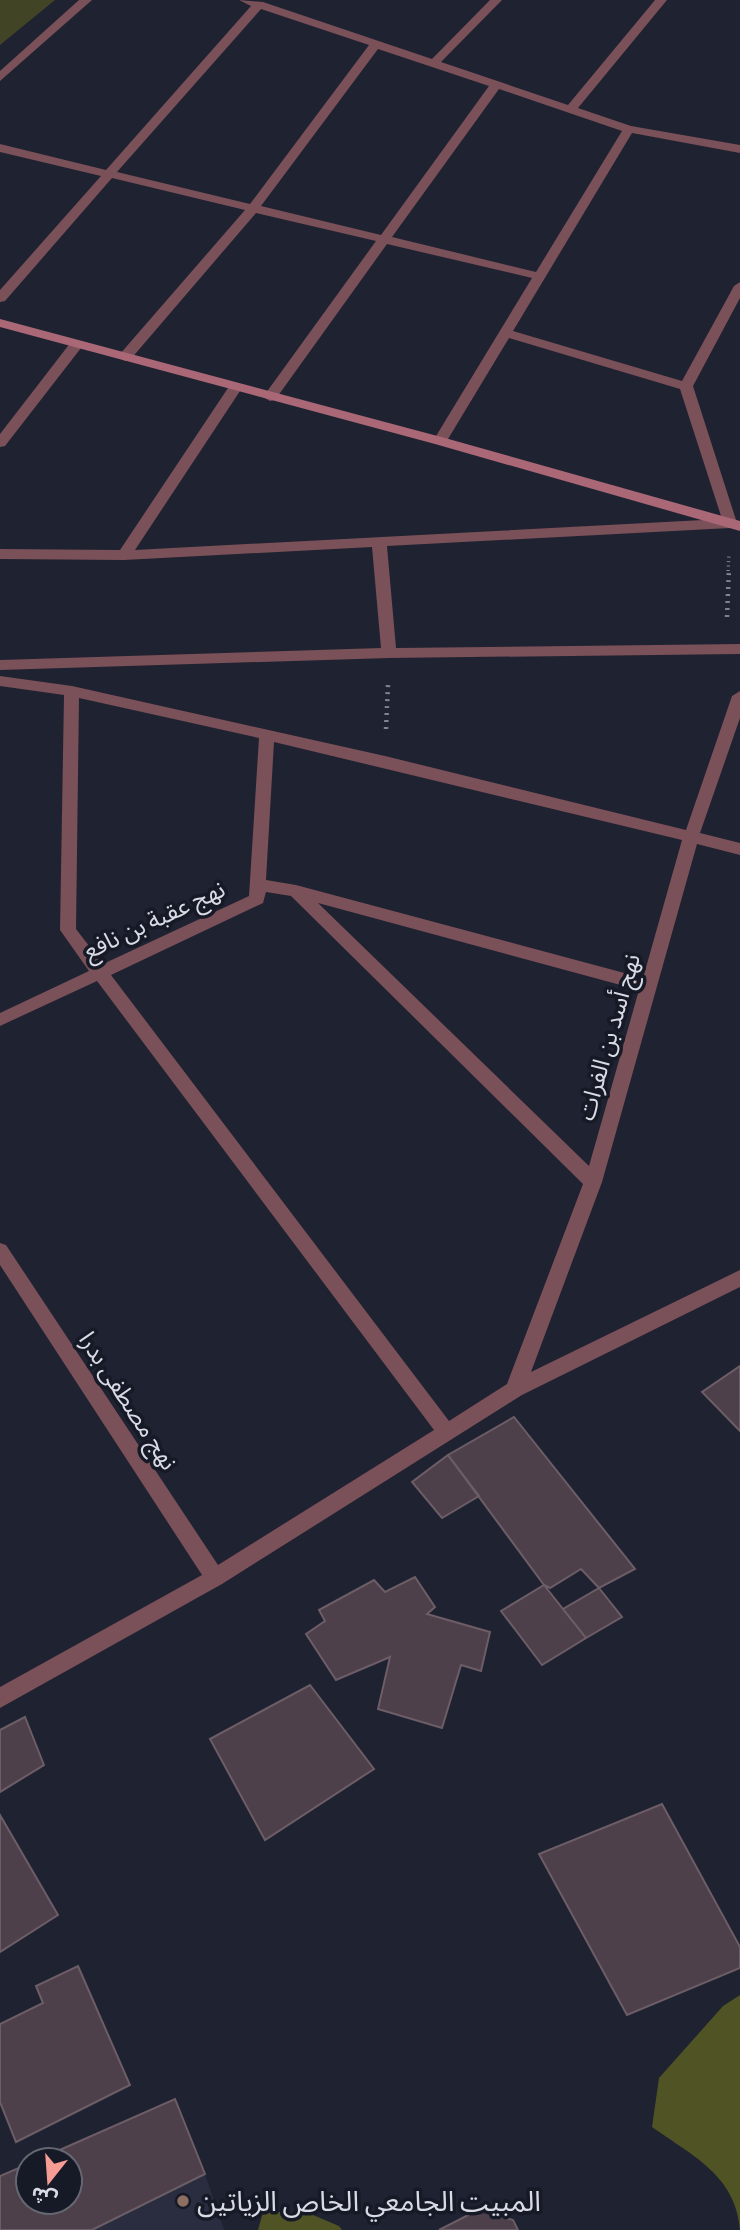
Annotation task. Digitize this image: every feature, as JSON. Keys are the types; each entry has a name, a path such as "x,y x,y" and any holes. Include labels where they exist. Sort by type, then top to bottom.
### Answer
{"street":[{"path":"0,77 86,0"},
{"path":"245,0 629,129 740,149"},
{"path":"432,65 496,0"},
{"path":"570,110 661,0"},
{"path":"0,298 259,4"},
{"path":"124,357 254,209 376,44"},
{"path":"270,397 495,86"},
{"path":"440,441 629,129"},
{"path":"0,148 538,276"},
{"path":"735,524 687,386 740,286"},
{"path":"0,323 440,441 735,524"},
{"path":"505,333 687,386"},
{"path":"0,443 76,345"},
{"path":"124,555 235,388"},
{"path":"0,554 124,555 735,524"},
{"path":"379,542 389,653"},
{"path":"0,665 389,653 733,649"},
{"path":"0,681 72,691 385,761 740,849"},
{"path":"72,691 68,930 447,1433"},
{"name":"نهج أسد بن الفرات","path":"515,1389 593,1182 691,837 740,696"},
{"name":"نهج عقبة بن نافع","path":"0,1020 257,899 267,735"},
{"path":"257,885 296,891 648,986"},
{"path":"296,891 593,1182"},
{"name":"نهج مصطفى بدرا","path":"0,1250 215,1578"},
{"path":"0,1698 215,1578 515,1389 740,1278"}],"path":[{"path":"733,649 735,524"},
{"path":"385,761 389,653"}],"shaded area":[{"name":"المبيت الجامعي الخاص الزياتين","path":"205,2174 224,2230 92,2230 97,2227"}],"green space":[{"path":"0,0 55,0 0,45"},
{"path":"740,1995 740,2230 737,2211 721,2181 697,2158 652,2127 659,2078 723,2006"},
{"path":"263,2212 306,2212 339,2226 342,2230 258,2230"}],"building":[{"path":"740,1366 740,1431 702,1392"},
{"path":"514,1417 635,1569 599,1588 581,1569 550,1588 544,1585 448,1455"},
{"path":"448,1455 479,1496 442,1518 412,1482"},
{"path":"415,1577 435,1607 427,1614 490,1632 481,1671 461,1665 442,1728 378,1709 390,1657 336,1680 306,1634 325,1621 319,1610 374,1580 385,1592"},
{"path":"544,1585 586,1638 542,1665 501,1611"},
{"path":"599,1588 622,1617 586,1638 563,1609"},
{"path":"310,1685 374,1769 265,1840 210,1739"},
{"path":"25,1717 44,1765 0,1792 0,1730"},
{"path":"662,1804 740,1947 740,1968 627,2015 539,1854"},
{"path":"0,1815 58,1915 0,1952"},
{"path":"78,1966 130,2085 16,2142 0,2102 0,2024 43,2003 36,1986"},
{"path":"175,2099 205,2174 92,2230 0,2230 0,2176 14,2170 14,2216 84,2216 84,2146 69,2146"},
{"path":"478,2210 513,2220 518,2230 439,2230"}],"place":[{"name":"المبيت الجامعي الخاص الزياتين","path":"183,2201"}]}
